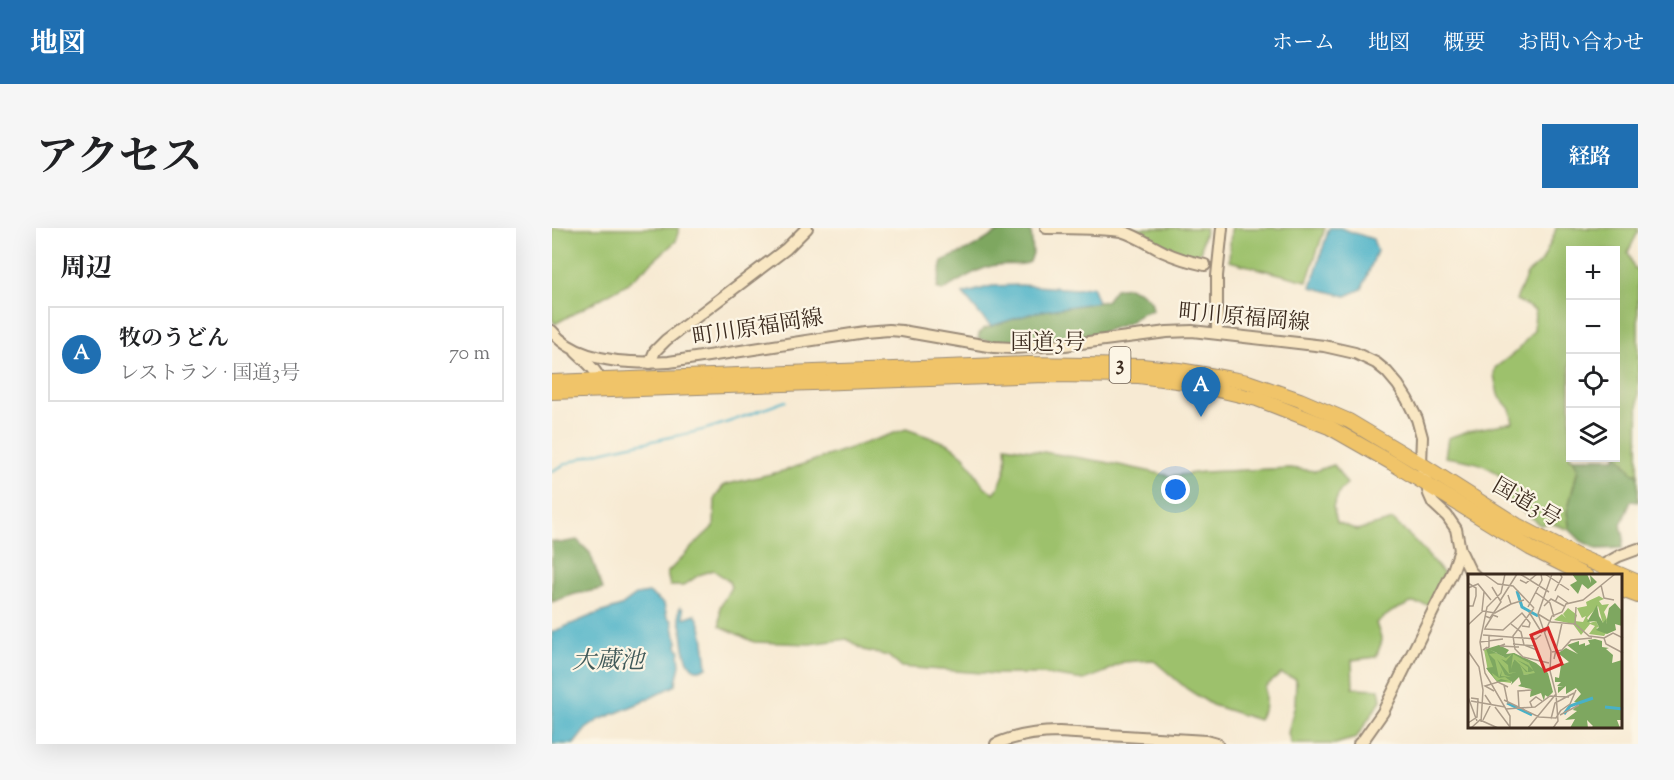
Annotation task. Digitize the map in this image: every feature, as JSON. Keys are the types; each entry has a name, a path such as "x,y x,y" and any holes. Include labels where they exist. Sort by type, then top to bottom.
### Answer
{"highway":[{"name":"国道3号","path":"552,392 602,384 1028,364 1151,367 1179,370 1248,382 1300,400 1349,421 1517,525 1620,574"},
{"name":"国道3号","path":"552,382 602,384 1045,375 1139,376 1184,382 1257,399 1329,427 1577,574"},
{"name":"国道3号","path":"1623,576 1638,582"},
{"path":"1623,590 1638,596"}],"main road":[{"path":"650,363 655,351 666,340 786,249 807,228"},
{"path":"1046,228 1104,228 1122,231 1179,258 1205,265"},
{"path":"1217,333 1217,276 1222,228"},
{"name":"町川原福岡線","path":"552,331 555,336 574,350 629,363 669,362 889,330 1012,348 1065,345 1180,331 1217,333 1345,350 1376,363 1387,372 1398,385 1417,418 1422,437 1421,464 1432,503 1447,516 1456,529 1460,549 1472,574"},
{"path":"574,350 589,364 602,384"},
{"path":"1359,744 1383,712 1452,573 1460,549"},
{"path":"1601,566 1638,549"},
{"path":"996,744 1012,737 1036,732 1059,732 1206,741 1217,744"}],"green space":[{"path":"552,228 679,228 676,241 627,284 555,324 552,319"},
{"path":"1024,228 1031,232 1033,253 1030,262 991,266 969,275 942,291 937,288 942,261 974,247 996,233"},
{"path":"1127,228 1206,228 1201,251 1195,257"},
{"path":"1231,228 1325,228 1307,281 1229,261"},
{"path":"1556,228 1638,228 1628,252 1634,268 1638,269 1638,474 1632,472 1620,457 1620,246 1566,246 1566,462 1575,462 1578,469 1567,512 1570,530 1550,523 1540,525 1495,489 1502,478 1489,468 1461,459 1445,457 1448,438 1468,431 1513,422 1510,409 1498,395 1495,368 1518,350 1534,330 1535,310 1516,300 1527,274 1542,261"},
{"path":"1128,287 1140,292 1151,301 1153,310 1142,313 1128,323 1082,339 999,343 978,339 983,329 1036,312 1106,301 1115,289"},
{"path":"906,429 949,444 964,456 983,485 994,494 1005,471 1006,446 1105,462 1171,476 1203,472 1290,468 1315,471 1334,465 1347,484 1340,491 1333,507 1337,522 1357,530 1393,520 1444,574 1430,605 1411,603 1393,611 1376,623 1382,641 1376,657 1352,660 1353,688 1379,689 1381,700 1356,738 1335,744 1291,744 1288,733 1295,704 1296,679 1281,674 1265,687 1265,706 1259,720 1212,705 1187,689 1153,660 1123,662 1084,680 1043,674 996,674 901,667 888,656 864,650 847,639 810,644 754,642 720,626 720,607 731,587 729,581 713,570 699,575 683,586 670,586 667,573 714,526 715,498 724,485 783,471"},
{"path":"1620,457 1632,472 1638,474 1638,502 1631,501 1621,525 1624,538 1622,548 1597,549 1581,541 1570,530 1567,512 1578,469 1575,462 1620,462"},
{"path":"577,540 590,553 603,589 575,594 552,602 552,541 560,543"}],"water":[{"path":"1329,228 1340,228 1373,239 1377,251 1362,289 1346,296 1311,287"},
{"path":"1021,285 1077,289 1092,286 1098,302 1036,312 991,326 963,294 992,286"},
{"name":"大蔵池","path":"649,593 664,604 678,641 680,665 676,685 599,720 586,729 574,744 552,744 552,632 621,606 636,595"},
{"path":"680,607 683,609 684,618 695,614 700,625 707,667 700,670 692,667 687,658 679,616"}],"waterway":[{"path":"552,471 586,456 709,428 786,401"}],"place":[{"name":"牧のうどん","path":"1201,417"}]}
